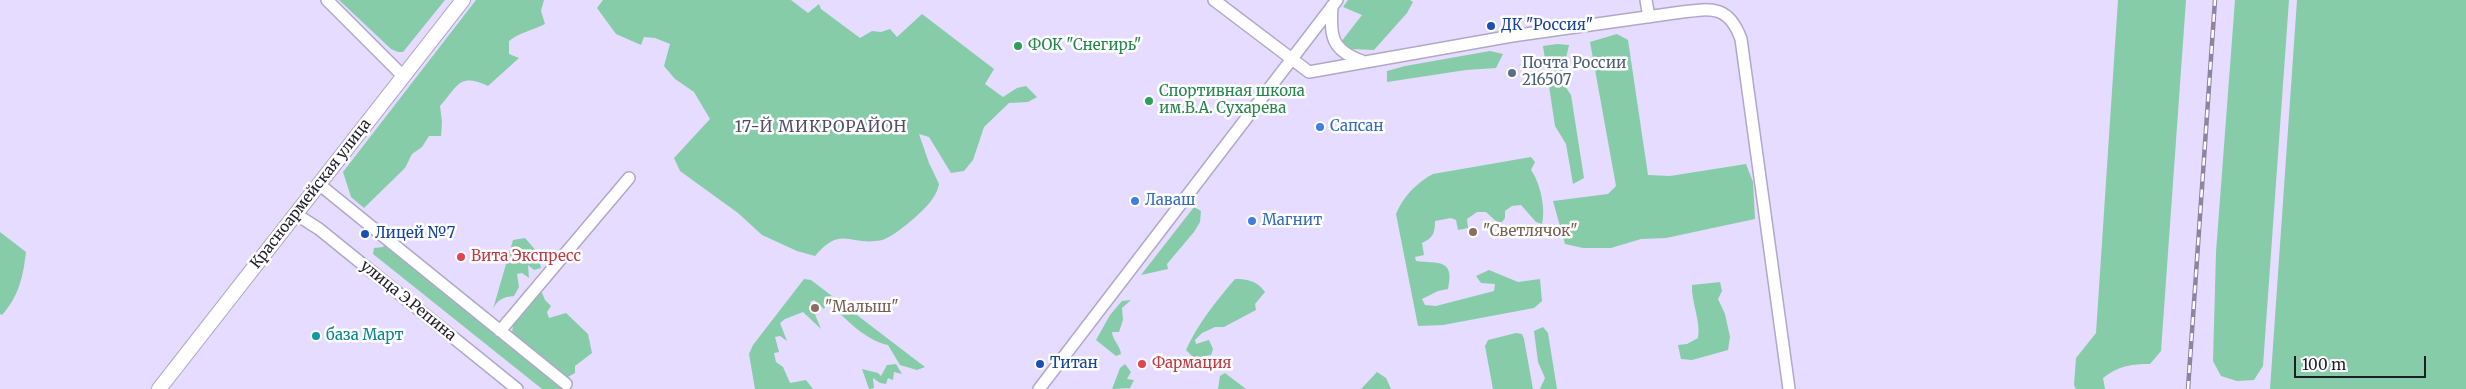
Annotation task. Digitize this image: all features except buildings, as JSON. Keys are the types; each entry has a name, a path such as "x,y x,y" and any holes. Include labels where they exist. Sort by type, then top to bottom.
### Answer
{"main road":[{"name":"Красноармейская улица","path":"159,389 463,0"}],"street":[{"path":"327,0 403,76"},
{"path":"1214,0 1308,72 1512,36 1705,9 1720,11 1734,21 1741,38 1789,389"},
{"path":"1646,0 1649,17"},
{"path":"1039,389 1335,3"},
{"path":"1335,3 1332,36 1335,45 1351,57 1363,62"},
{"path":"500,331 628,178"},
{"path":"320,185 566,384"},
{"name":"улица Э.Репина","path":"297,214 319,229 517,389"}],"green space":[{"path":"339,0 445,0 403,52 398,52 391,49"},
{"path":"476,0 544,0 541,11 545,24 509,41 509,54 519,58 488,86 478,82 465,81 456,87 440,106 441,136 429,136 422,147 412,154 405,168 364,208 351,197 343,172"},
{"path":"603,0 791,0 808,13 819,4 821,9 860,38 872,31 881,32 890,29 897,37 922,14 994,69 985,84 1003,97 1017,88 1026,86 1037,97 1028,102 1009,103 984,127 973,160 964,171 951,173 929,137 919,134 939,184 930,203 910,222 887,238 871,241 840,239 832,241 824,246 815,256 797,251 762,235 738,213 680,171 674,158 710,119 694,92 675,79 664,66 670,44 655,38 644,37 641,45 616,34 597,8"},
{"path":"1348,0 1410,0 1413,2 1407,13 1374,50 1350,49 1341,42 1362,15 1343,7"},
{"path":"2118,0 2186,0 2161,351 2150,364 2125,366 2103,378 2105,389 2076,389 2074,385 2076,358 2096,333"},
{"path":"2235,0 2289,0 2263,366 2254,380 2237,381 2221,376 2213,361 2216,252"},
{"path":"2297,0 2466,0 2466,389 2270,389"},
{"path":"1617,34 1628,40 1648,175 1670,176 1746,164 1753,182 1755,219 1666,238 1641,239 1611,248 1583,248 1565,244 1553,201 1608,194 1616,186 1590,42"},
{"path":"1569,45 1561,80 1571,95 1584,178 1573,184 1566,144 1555,126 1543,46"},
{"path":"1490,51 1503,54 1496,68 1466,70 1387,82 1387,71"},
{"path":"1531,157 1535,162 1531,170 1537,181 1543,203 1542,224 1536,222 1521,205 1512,206 1505,211 1505,218 1502,222 1497,222 1486,212 1477,212 1467,219 1468,228 1458,230 1456,220 1451,218 1435,221 1433,235 1422,243 1424,255 1415,257 1416,261 1443,264 1449,272 1448,289 1438,291 1422,299 1425,305 1436,306 1494,291 1495,284 1481,283 1476,276 1489,270 1518,282 1540,279 1542,301 1534,308 1443,325 1418,326 1396,214 1406,196 1433,174"},
{"path":"1194,207 1201,211 1200,222 1167,264 1168,269 1141,275"},
{"path":"0,232 26,252 19,286 8,308 2,315 0,314"},
{"path":"390,238 512,334 513,324 541,291 545,300 551,306 547,312 549,318 566,313 588,334 592,353 575,366 575,373 568,377 563,389 542,389 373,254 374,248 383,247"},
{"path":"525,238 538,253 541,268 534,270 528,265 529,278 522,273 517,274 519,287 514,296 501,299 493,309 513,240"},
{"path":"804,279 811,280 925,367 917,370 900,365 888,345 864,334 830,304 826,305 824,309 814,300 810,302 821,329 803,312 785,319 780,323 787,341 780,336 775,337 779,352 774,353 776,362 783,367 790,383 806,380 813,389 755,389 749,354 753,345"},
{"path":"1235,279 1252,281 1265,292 1255,304 1256,310 1224,327 1215,327 1202,333 1195,340 1196,344 1209,340 1213,349 1211,355 1194,358 1186,350 1208,313"},
{"path":"1720,282 1722,291 1718,299 1725,314 1730,337 1728,350 1692,360 1681,359 1678,345 1687,344 1698,338 1699,332 1692,285"},
{"path":"1131,300 1122,308 1123,320 1119,332 1112,332 1121,354 1116,356 1096,340 1110,315 1122,301"},
{"path":"1543,327 1548,333 1557,389 1540,389 1545,378 1538,362 1534,331"},
{"path":"1516,333 1522,334 1524,339 1533,389 1493,389 1485,346 1488,340"},
{"path":"896,364 902,374 894,372 893,380 888,378 886,384 880,383 873,378 874,388 869,389 862,369 878,373 881,376 887,365"},
{"path":"1125,364 1131,372 1127,379 1134,380 1130,388 1112,389 1120,368"},
{"path":"1377,372 1386,378 1391,389 1361,389"},
{"path":"1225,373 1246,389 1218,389 1220,376"}],"railway":[{"path":"2188,389 2215,0"}],"place":[{"name":"ДК \"Россия\"","path":"1491,26"},
{"name":"ФОК \"Снегирь\"","path":"1018,46"},
{"name":"Почта России 216507","path":"1512,73"},
{"name":"Спортивная школа им.В.А. Сухарева","path":"1149,101"},
{"name":"Сапсан","path":"1320,127"},
{"name":"Лаваш","path":"1135,201"},
{"name":"Магнит","path":"1252,221"},
{"name":"\"Светлячок\"","path":"1473,232"},
{"name":"Лицей №7","path":"365,234"},
{"name":"Вита Экспресс","path":"461,257"},
{"name":"\"Малыш\"","path":"815,308"},
{"name":"база Март","path":"316,336"},
{"name":"Титан","path":"1040,364"},
{"name":"Фармация","path":"1142,364"}],"district":[{"name":"17-Й МИКРОРАЙОН","path":"821,127"}]}
